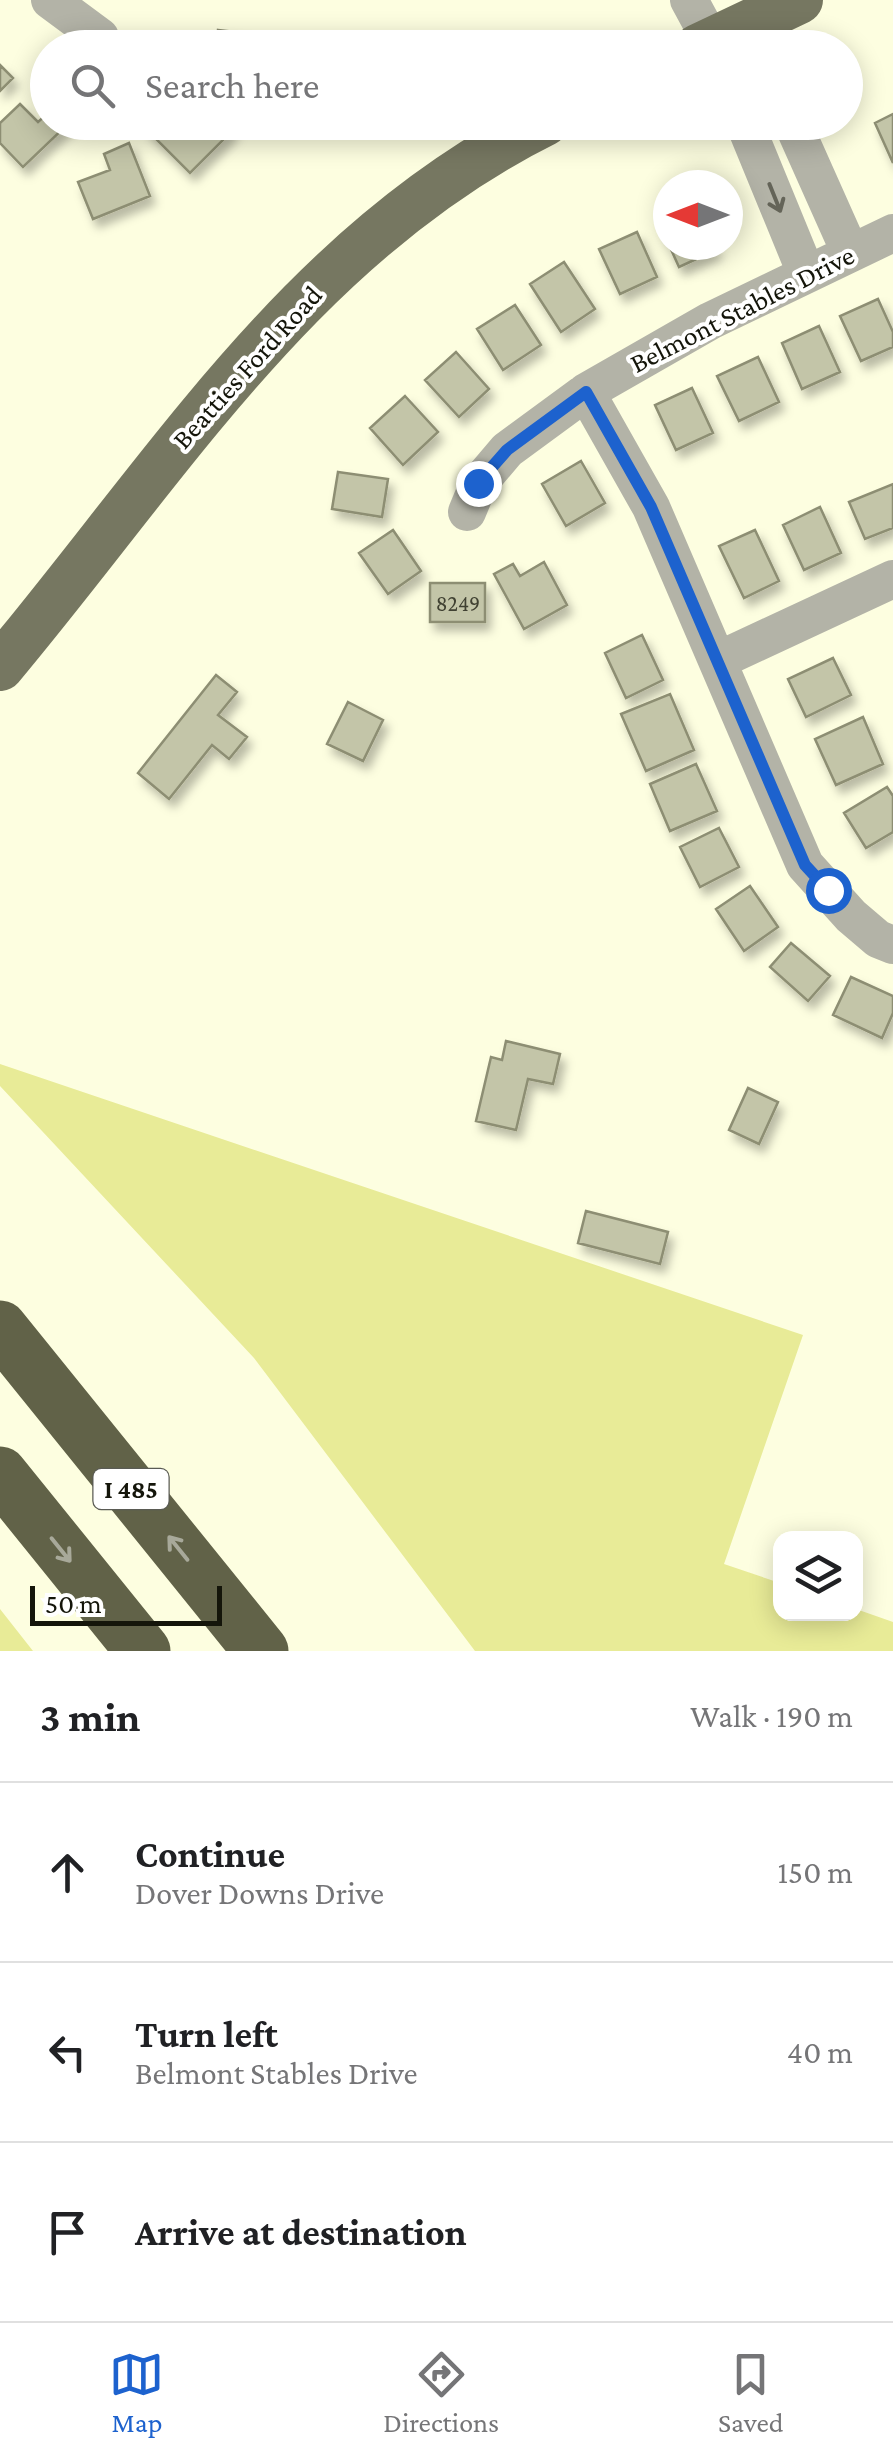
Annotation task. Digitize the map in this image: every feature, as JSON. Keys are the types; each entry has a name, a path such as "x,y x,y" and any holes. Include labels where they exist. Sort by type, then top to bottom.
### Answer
{"highway":[{"name":"I 485","path":"0,1328 261,1651"},
{"path":"0,1474 143,1651"}],"main road":[{"path":"746,30 799,0"},
{"name":"Beatties Ford Road","path":"0,668 197,416 290,314 353,254 433,190 516,140"}],"street":[{"path":"50,0 91,30"},
{"path":"688,0 716,30"},
{"path":"751,140 806,273"},
{"path":"800,140 850,252"},
{"name":"Belmont Stables Drive","path":"467,512 478,483 507,450 586,392 710,322 893,232"},
{"path":"586,392 651,507 805,865 851,916 878,939 893,944"},
{"path":"719,660 893,579"}],"green space":[{"path":"0,1064 803,1335 724,1564 773,1581 773,1621 863,1621 863,1611 893,1622 893,1651 475,1651 254,1358 0,1086"},
{"path":"0,1609 33,1651 0,1651"}],"building":[{"path":"0,65 13,78 0,91"},
{"path":"20,104 30,114 30,140 51,140 23,167 0,143 0,123"},
{"path":"893,114 893,163 875,123"},
{"path":"157,140 223,140 190,173"},
{"path":"129,143 150,196 93,219 78,182 110,170 104,154"},
{"path":"637,232 657,277 620,294 599,249"},
{"path":"676,260 694,260 679,267"},
{"path":"564,262 595,309 561,332 530,284"},
{"path":"878,299 893,332 893,347 861,361 840,316"},
{"path":"515,305 541,345 503,370 477,329"},
{"path":"819,326 840,372 802,389 782,343"},
{"path":"456,352 489,389 459,417 425,380"},
{"path":"758,357 779,402 739,421 717,376"},
{"path":"692,388 713,433 676,450 655,405"},
{"path":"405,396 438,432 403,465 370,428"},
{"path":"581,461 605,503 566,526 542,484"},
{"path":"338,472 388,479 382,517 332,509"},
{"path":"893,484 893,528 865,539 849,502"},
{"path":"820,507 841,553 804,570 783,525"},
{"path":"393,530 421,571 388,594 359,553"},
{"path":"755,530 779,581 744,598 719,546"},
{"path":"544,562 567,605 524,629 494,574 513,564 520,576"},
{"path":"430,583 485,583 485,622 430,622"},
{"path":"642,635 663,680 626,698 605,653"},
{"path":"833,658 851,695 806,717 788,679"},
{"path":"216,675 237,692 218,715 247,737 229,759 212,745 169,799 138,773"},
{"path":"670,694 694,750 646,771 621,714"},
{"path":"348,702 383,720 363,761 327,744"},
{"path":"863,717 883,764 836,785 815,739"},
{"path":"696,764 717,811 670,831 650,784"},
{"path":"887,787 893,796 893,832 866,848 844,813"},
{"path":"719,828 739,867 700,887 680,847"},
{"path":"750,886 778,927 744,951 716,909"},
{"path":"791,943 830,976 808,1001 770,967"},
{"path":"851,977 893,996 893,1013 882,1038 833,1015"},
{"path":"506,1041 560,1054 553,1084 528,1079 516,1130 476,1121 491,1057 502,1060"},
{"path":"748,1088 778,1102 759,1144 729,1130"},
{"path":"586,1211 668,1232 660,1264 578,1243"}],"route":[{"path":"478,483 507,450 586,392 651,507 805,865 828,890"}]}
